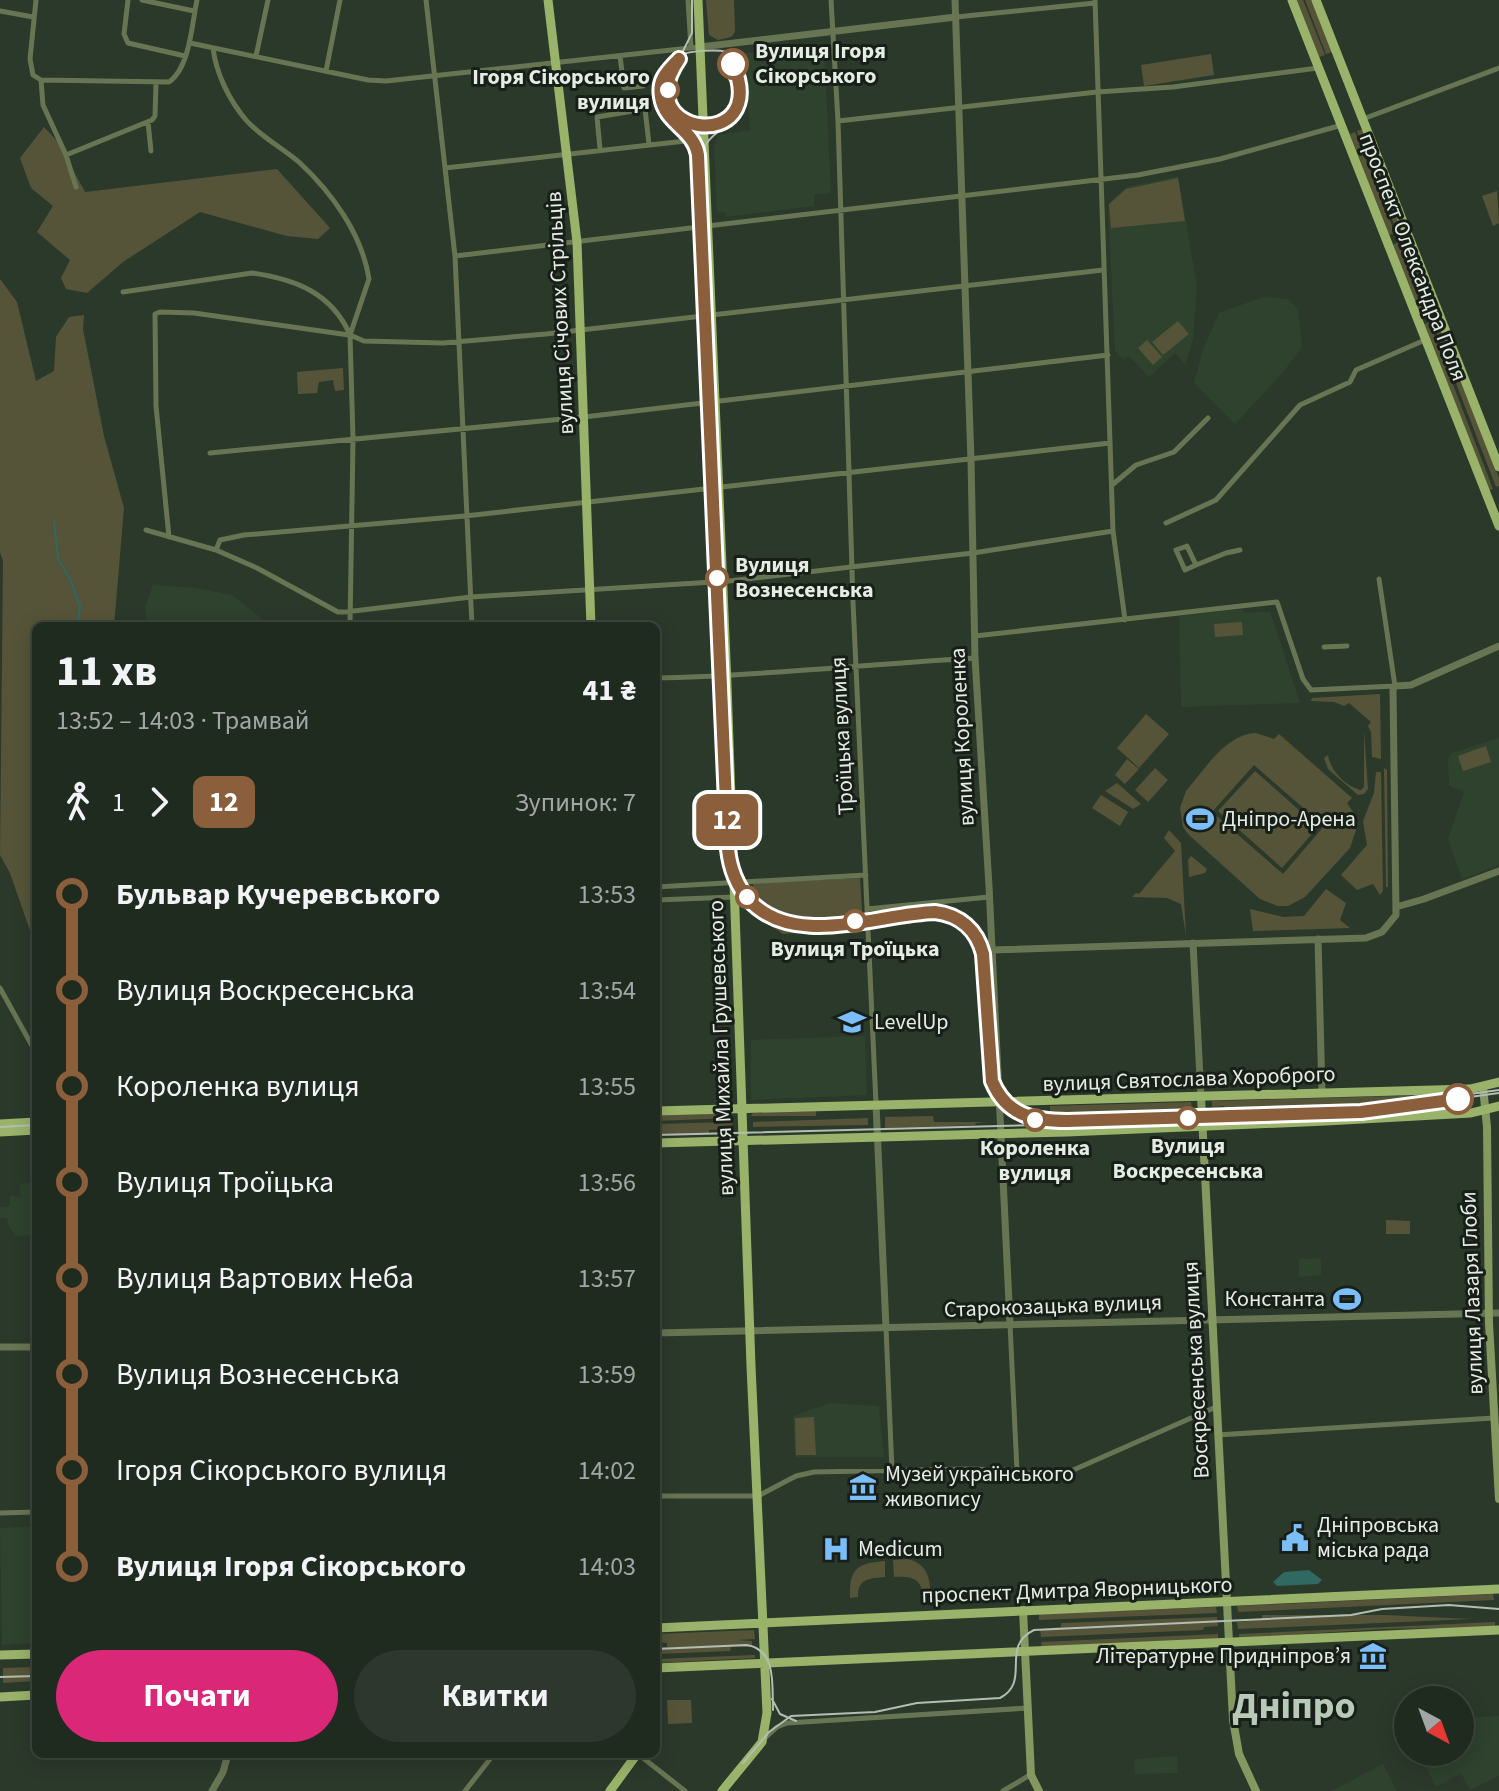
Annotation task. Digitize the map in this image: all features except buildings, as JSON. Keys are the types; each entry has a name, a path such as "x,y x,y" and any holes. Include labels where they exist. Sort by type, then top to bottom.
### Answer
{"main road":[{"name":"вулиця Січових Стрільців","path":"548,0 577,242 591,622"},
{"name":"вулиця Михайла Грушевського","path":"698,0 696,48 704,139 712,315 750,1331 766,1663 767,1713 762,1742"},
{"name":"проспект Олександра Поля","path":"1292,0 1499,526"},
{"name":"проспект Олександра Поля","path":"1316,0 1499,467"},
{"path":"1319,68 1341,65"},
{"path":"1342,126 1363,119"},
{"name":"вулиця Святослава Хороброго","path":"660,1111 1322,1093 1483,1087 1499,1082"},
{"name":"вулиця Лазаря Глоби","path":"1483,1087 1489,1313 1499,1499"},
{"name":"Воскресенська вулиця","path":"1201,1097 1235,1739 1256,1791"},
{"path":"660,1143 1381,1118 1485,1110 1499,1106"},
{"path":"0,1124 32,1122"},
{"path":"0,1132 32,1130"},
{"name":"проспект Дмитра Яворницького","path":"660,1628 1499,1589"},
{"path":"1023,1610 1031,1775 1039,1791"},
{"path":"660,1668 1499,1630"},
{"path":"0,1655 32,1654"},
{"path":"0,1697 32,1695"},
{"path":"722,1791 762,1742"},
{"path":"610,1791 635,1758"}],"street":[{"path":"36,0 33,75 41,80 156,83 174,79 190,43 197,0"},
{"path":"128,0 124,34 128,43 185,56"},
{"path":"142,0 194,11"},
{"path":"256,56 268,0"},
{"path":"326,71 340,0"},
{"path":"426,0 455,256 472,622"},
{"name":"вулиця Михайла Грушевського","path":"688,0 696,48"},
{"name":"Троїцька вулиця","path":"831,0 838,121 848,474 892,1471"},
{"name":"вулиця Короленка","path":"955,0 975,658 1017,1471"},
{"path":"190,43 386,81 1095,1 1113,531 1125,620"},
{"path":"0,11 33,17"},
{"path":"213,48 218,75 246,120 301,164 336,202 353,234 369,279 350,335 353,439 350,622"},
{"path":"620,56 624,88 643,86"},
{"path":"838,121 1097,92 1173,87 1319,68"},
{"path":"1363,119 1499,68"},
{"path":"41,80 39,86 43,105 66,155 76,187"},
{"path":"66,155 148,122 155,116 156,83"},
{"path":"600,149 597,117 645,109 649,144"},
{"path":"148,122 151,151"},
{"path":"455,256 1100,181 1220,159 1342,126"},
{"path":"445,168 704,139"},
{"path":"169,537 156,406 155,314 160,312 194,313 350,335 364,341 459,341 582,330 1103,270"},
{"path":"123,292 252,273 269,275 292,280 312,291 340,314 350,335"},
{"path":"1166,523 1216,500 1300,405 1350,382 1356,370 1426,340"},
{"path":"210,453 715,403 1108,355"},
{"path":"1112,486 1136,465 1174,452 1208,418"},
{"path":"216,550 220,540 226,538 465,516 1110,443"},
{"path":"146,530 216,550 257,568 338,612 471,597 723,581 973,553 1113,531"},
{"path":"1196,565 1187,546 1176,550 1185,570 1240,550"},
{"path":"991,950 1375,936 1389,927 1396,911 1391,695 1395,686 1379,579"},
{"path":"975,636 1277,602 1303,679 1311,690 1411,685 1499,646"},
{"path":"1324,647 1347,646"},
{"path":"660,678 727,677 975,658"},
{"path":"1396,911 1499,871"},
{"path":"660,887 866,875"},
{"path":"660,900 734,897"},
{"path":"867,909 989,897"},
{"path":"1318,939 1322,1093"},
{"name":"Воскресенська вулиця","path":"1193,943 1201,1097"},
{"path":"0,988 32,1046"},
{"name":"Старокозацька вулиця","path":"660,1333 1499,1313"},
{"path":"0,1347 32,1347"},
{"path":"660,1496 758,1496 805,1473 1077,1470 1216,1407"},
{"path":"1217,1435 1494,1418"},
{"path":"0,1513 32,1512"},
{"path":"762,1742 773,1730 787,1723 1028,1708"},
{"path":"212,1791 225,1758"},
{"path":"466,1791 491,1758"},
{"path":"643,1758 685,1791"},
{"path":"1003,1791 1031,1775"}],"shaded area":[{"path":"706,0 734,0 735,32 731,37 718,40 709,35"},
{"path":"1297,0 1303,0 1325,55 1319,57"},
{"path":"1305,0 1312,0 1333,52 1326,54"},
{"path":"824,45 831,193 814,195 814,206 726,217 725,212 717,213 714,146 719,135 750,130 745,53"},
{"path":"1211,54 1214,75 1144,86 1141,65"},
{"path":"44,127 58,142 85,192 277,169 330,228 318,239 287,236 200,212 123,262 87,293 66,289 61,278 70,260 37,232 53,206 31,188 20,158"},
{"path":"1363,129 1402,230 1397,232 1357,131"},
{"path":"1355,132 1395,233 1389,235 1350,134"},
{"path":"1178,176 1197,286 1193,340 1185,365 1175,353 1149,377 1129,356 1123,360 1115,351 1108,205 1126,187"},
{"path":"1178,178 1185,221 1111,228 1109,204 1126,189"},
{"path":"1497,191 1499,223 1493,226 1482,196"},
{"path":"1405,238 1435,313 1430,316 1400,240"},
{"path":"1398,242 1428,316 1422,319 1393,245"},
{"path":"0,279 17,302 36,381 54,371 56,337 69,317 84,315 83,329 104,436 124,508 114,622 32,622 32,936 10,873 0,855 3,561 0,552"},
{"path":"1263,297 1288,299 1298,309 1302,347 1235,424 1194,383 1203,349 1219,313"},
{"path":"1437,319 1499,478 1499,486 1496,487 1432,321"},
{"path":"1178,321 1189,334 1163,355 1152,342"},
{"path":"1429,322 1493,489 1488,491 1424,324"},
{"path":"1147,340 1162,357 1153,365 1138,348"},
{"path":"343,368 344,390 335,391 333,380 319,382 317,393 298,394 297,372"},
{"path":"153,585 196,588 232,595 261,618 259,622 147,622 145,607"},
{"path":"1240,609 1245,613 1270,611 1300,703 1181,707 1179,616"},
{"path":"1242,622 1243,635 1215,637 1214,624"},
{"path":"1380,694 1381,759 1372,757 1368,726 1371,722 1349,703 1344,706 1334,702 1311,701 1312,698"},
{"path":"1146,714 1169,734 1139,768 1117,748"},
{"path":"1364,731 1368,789 1358,795 1328,769 1324,758 1328,755 1340,777 1361,790 1364,787"},
{"name":"Дніпро-Арена","path":"1256,733 1274,739 1279,734 1352,798 1347,803 1353,812 1356,830 1350,848 1305,897 1288,906 1278,906 1260,899 1183,827 1180,808 1186,791 1217,754 1245,735","holes":["1254,765 1324,826 1283,874 1212,812"]},
{"path":"1499,738 1499,865 1462,879 1448,839 1464,792 1449,786 1448,760 1451,753"},
{"path":"1486,746 1491,762 1463,771 1458,756"},
{"path":"1127,759 1139,769 1125,784 1115,775"},
{"path":"1155,768 1168,780 1148,802 1135,790"},
{"path":"1384,768 1387,770 1388,887 1386,887"},
{"path":"1255,771 1318,827 1282,868 1218,811"},
{"path":"1376,772 1381,772 1383,891 1380,895 1373,884 1357,890 1341,875 1367,845 1363,821 1374,793"},
{"path":"1117,783 1141,804 1133,809 1105,791"},
{"path":"1101,795 1128,812 1120,826 1092,808"},
{"path":"1169,830 1181,843 1186,936 1181,904 1167,898 1132,897 1139,894 1175,851 1164,838"},
{"path":"1191,856 1207,869 1205,873 1189,877 1188,860"},
{"path":"860,878 863,927 783,934 755,915 753,883"},
{"path":"1326,889 1346,903 1340,920 1350,928 1253,931 1250,909 1283,917 1304,916"},
{"path":"865,1036 867,1095 751,1100 751,1040"},
{"path":"1433,1095 1433,1108 1234,1117 1233,1110 1225,1111 1224,1106 1212,1107 1212,1101"},
{"path":"1191,1102 1192,1111 1050,1114 1050,1106"},
{"path":"816,1111 816,1116 751,1116 753,1113"},
{"path":"732,1113 732,1118 660,1121 660,1114"},
{"path":"933,1116 934,1122 988,1122 885,1128 885,1117"},
{"path":"868,1118 868,1125 753,1127 753,1122"},
{"path":"732,1122 732,1129 660,1135 660,1124"},
{"path":"32,1182 32,1235 15,1236 7,1218 0,1218 0,1207 10,1206 10,1196 21,1197 20,1184"},
{"path":"1386,1220 1410,1221 1410,1234 1386,1234"},
{"path":"1321,1258 1321,1275 1299,1277 1299,1259"},
{"path":"830,1403 879,1406 884,1457 795,1457 793,1416"},
{"path":"814,1417 816,1455 796,1455 795,1418"},
{"path":"32,1526 32,1643 2,1645 0,1528"},
{"path":"908,1559 925,1570 931,1601 923,1601 916,1580 894,1577 893,1560"},
{"path":"885,1561 885,1577 862,1583 858,1597 850,1598 851,1580 857,1569"},
{"path":"1493,1594 1494,1600 1238,1612 1237,1606"},
{"path":"1216,1607 1217,1613 1039,1620 1039,1614"},
{"path":"1262,1615 1471,1619 1238,1629 1237,1622 1262,1620"},
{"path":"1217,1617 1218,1626 1204,1627 1203,1630 1041,1637 1040,1629 1061,1627 1061,1623"},
{"path":"1495,1622 1495,1627 1384,1629 1239,1638 1239,1634"},
{"path":"754,1630 755,1639 737,1640 752,1641 752,1647 731,1647 730,1651 660,1654 660,1647 667,1647 667,1643 660,1642 660,1634"},
{"path":"1218,1634 1218,1639 1042,1647 1041,1642"},
{"path":"755,1655 755,1658 660,1663 660,1659"},
{"path":"32,1667 32,1681 3,1683 3,1668"},
{"path":"667,1700 691,1700 692,1723 668,1724"},
{"path":"1499,1716 1499,1776 1470,1790 1461,1773 1436,1787 1425,1766 1474,1766 1474,1717"},
{"path":"1177,1756 1178,1773 1135,1774 1134,1759"},
{"path":"1383,1764 1397,1791 1331,1791"}],"water":[{"path":"1309,1570 1322,1580 1318,1584 1277,1586 1273,1582 1284,1572"}],"waterway":[{"path":"54,520 58,559 80,606 78,622"}],"tram line":[{"path":"678,61 692,33 692,0"},
{"path":"1499,1090 1361,1109 1058,1118 1037,1116 1011,1103 994,1078 986,955 974,929 961,917 934,909 816,923 799,922 769,912 747,891 733,862 730,846 701,161 708,141 730,123 742,108 743,82 738,60 730,53 702,51 669,60 661,72 661,98 670,117 690,136 698,155 728,849 734,876 749,900 768,915 789,923 812,926 837,926 935,912 960,920 972,931 983,954 989,1067 994,1087 1007,1104 1022,1115 1039,1120 1361,1112 1499,1093"},
{"name":"12","path":"733,64 740,98 733,115 720,123 689,124 674,113 668,82 679,59 666,72 660,88 665,112 693,139 698,155 728,849 732,870 742,890 763,912 792,925 815,926 935,912 949,915 965,924 980,942 983,954 992,1081 1010,1107 1030,1118 1067,1121 1361,1112 1458,1099"},
{"path":"720,67 739,93"},
{"path":"0,1127 32,1125"},
{"path":"660,1135 1037,1125"},
{"path":"743,1763 769,1732 791,1716 875,1712 917,1703 1000,1698 1014,1683 1018,1645 1034,1630 1351,1615 1382,1609 1449,1605 1499,1609"},
{"path":"660,1649 747,1645 757,1648 764,1654 771,1670 773,1710"},
{"path":"0,1677 32,1676"},
{"path":"772,1699 780,1714 796,1721"}],"place":[{"name":"Вулиця Ігоря Сікорського","path":"733,64"},
{"name":"Ігоря Сікорського вулиця","path":"668,90"},
{"name":"Вулиця Вознесенська","path":"717,578"},
{"name":"Дніпро-Арена","path":"1200,819"},
{"name":"Вулиця Троїцька","path":"855,921"},
{"name":"LevelUp","path":"852,1022"},
{"name":"Вулиця Воскресенська","path":"1188,1118"},
{"name":"Короленка вулиця","path":"1035,1120"},
{"name":"Константа","path":"1347,1299"},
{"name":"Музей українського живопису","path":"863,1487"},
{"name":"Дніпровська міська рада","path":"1295,1538"},
{"name":"Medicum","path":"836,1549"},
{"name":"Літературне Придніпров’я","path":"1373,1656"}],"district":[{"name":"Дніпро","path":"1294,1706"}]}
